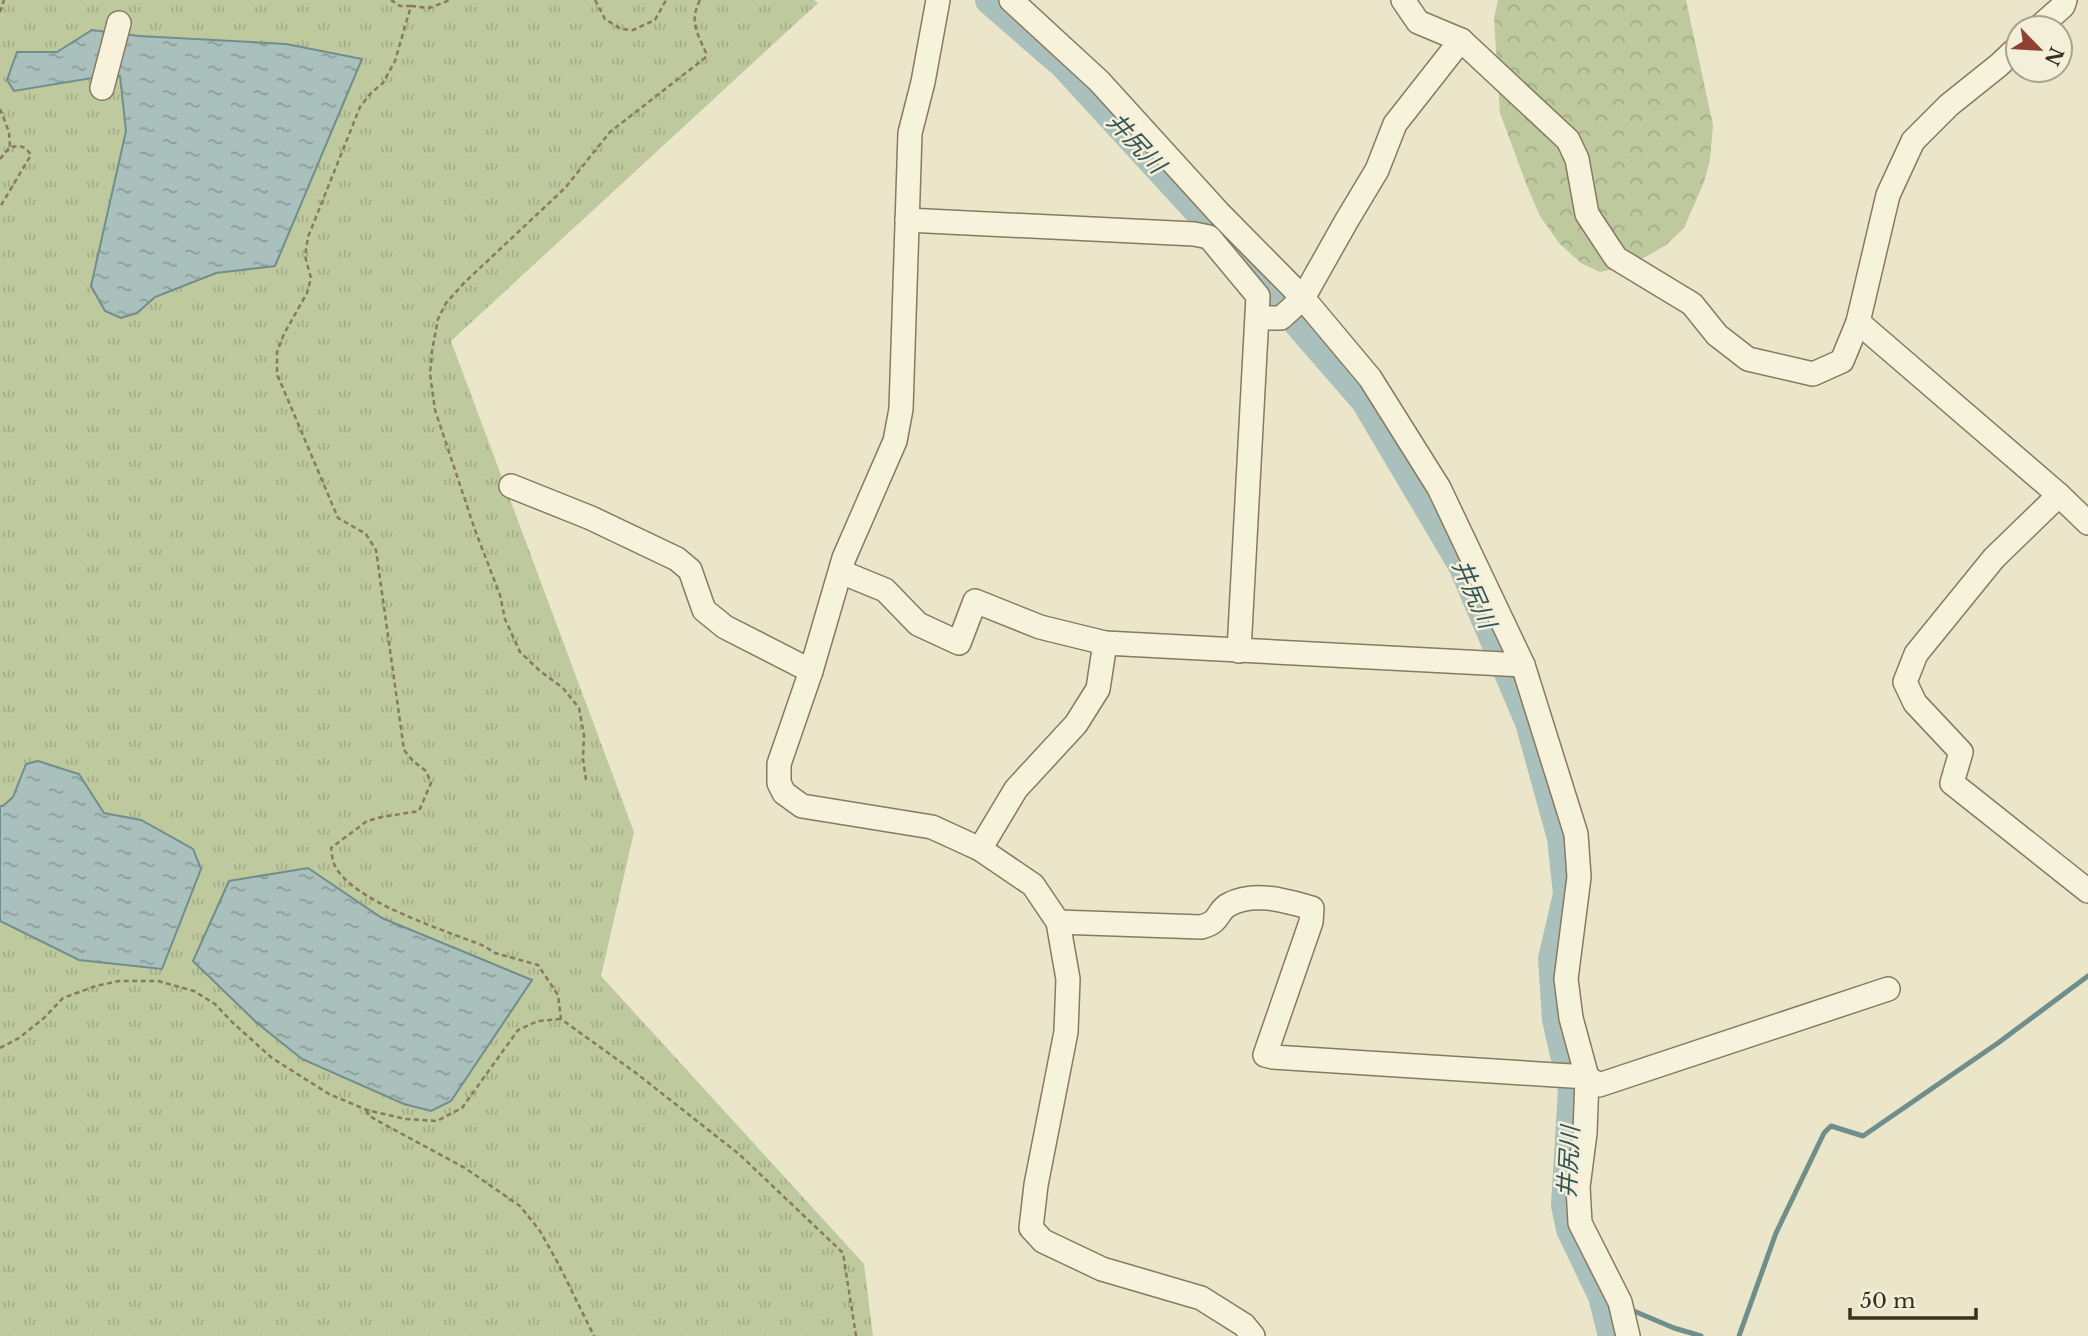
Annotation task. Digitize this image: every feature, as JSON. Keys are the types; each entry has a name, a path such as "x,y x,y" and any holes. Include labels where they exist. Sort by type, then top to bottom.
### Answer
{"street":[{"path":"937,0 923,82 910,133 901,409 895,441 844,558 811,671 779,764 779,783 784,793 802,806 932,827 980,849 1033,885 1058,922 1068,979 1066,1032 1031,1228 1043,1241 1102,1269 1201,1298 1244,1325 1253,1336"},
{"path":"1011,0 1099,81 1219,213 1303,298 1370,378 1438,488 1523,665 1576,834 1580,877 1566,979 1571,1018 1587,1077 1585,1133 1578,1187 1580,1223 1620,1302 1628,1336"},
{"path":"1403,0 1418,22 1461,40 1568,140 1577,159 1587,214 1616,258 1692,304 1717,335 1748,359 1812,374 1842,361 1858,322 1888,195 1913,141 1949,105 2004,60"},
{"path":"2054,14 2063,6 2065,0"},
{"path":"102,88 119,23"},
{"path":"1258,318 1280,318 1303,298 1377,170 1395,124 1461,40"},
{"path":"908,220 1194,234 1209,237 1258,296 1239,651"},
{"path":"1858,322 2088,523"},
{"path":"511,486 590,518 677,559 690,570 704,610 725,627 811,671"},
{"path":"2059,495 1994,558 1916,654 1905,682 1914,703 1961,752 1952,783 2088,891"},
{"path":"841,572 885,590 918,624 959,643 975,601 1040,628 1105,643 1523,665"},
{"path":"980,849 1016,789 1076,724 1098,689 1105,643"},
{"path":"1058,922 1200,927 1211,924 1228,904 1259,897 1312,908 1311,922 1265,1055 1587,1077 1599,1085 1888,989"}],"path":[{"path":"0,12 4,0"},
{"path":"391,0 400,6 429,8 450,0"},
{"path":"595,0 605,19 621,29 633,30 655,20 666,0"},
{"path":"586,780 584,735 579,708 563,688 520,652 505,619 500,594 475,530 435,410 430,374 432,351 438,319 446,303 465,282 565,188 610,132 705,58 706,53 694,24 694,12 700,0"},
{"path":"411,6 395,61 383,83 360,107 308,237 305,256 311,278 307,293 277,352 276,374 338,519 366,534 376,550 404,750 426,771 431,783 419,811 367,821 331,848 333,863 348,884 376,902 484,946 495,953 538,965 558,995 561,1019"},
{"path":"0,109 9,132 10,146 0,159"},
{"path":"0,207 31,155 26,148 19,145 10,146"},
{"path":"0,1048 19,1038 63,998 120,981 158,981 194,991 215,1004 272,1058 329,1094 367,1110 405,1119 436,1121 462,1108 517,1030 538,1021 561,1019 636,1073 739,1154 843,1253 856,1336"},
{"path":"367,1110 368,1115 465,1168 520,1206 540,1231 594,1336"}],"green space":[{"path":"0,0 814,0 818,3 451,341 634,832 601,976 864,1264 873,1336 0,1336"},
{"path":"1498,0 1686,0 1713,125 1710,160 1704,182 1684,228 1666,245 1630,266 1600,272 1581,263 1559,243 1540,216 1500,113 1494,18"}],"water":[{"path":"92,30 139,36 286,44 362,59 275,266 216,273 155,297 137,313 121,318 105,311 91,286 126,131 120,76 14,91 7,80 17,52 57,52"},
{"path":"38,761 79,774 104,813 141,820 193,849 201,869 162,969 79,960 0,921 0,806 13,797 26,764"},
{"path":"308,868 382,918 532,980 451,1101 431,1111 404,1104 302,1059 257,1023 193,961 229,881"}],"waterway":[{"name":"井尻川","path":"990,0 1065,65 1242,258 1366,401 1463,565 1530,722 1562,838 1568,894 1553,959 1557,1019 1573,1090 1566,1205 1571,1229 1603,1296 1613,1336"},
{"path":"1739,1336 1776,1233 1824,1133 1831,1126 1863,1136 1998,1043 2088,976"},
{"path":"1629,1309 1701,1336"}]}
